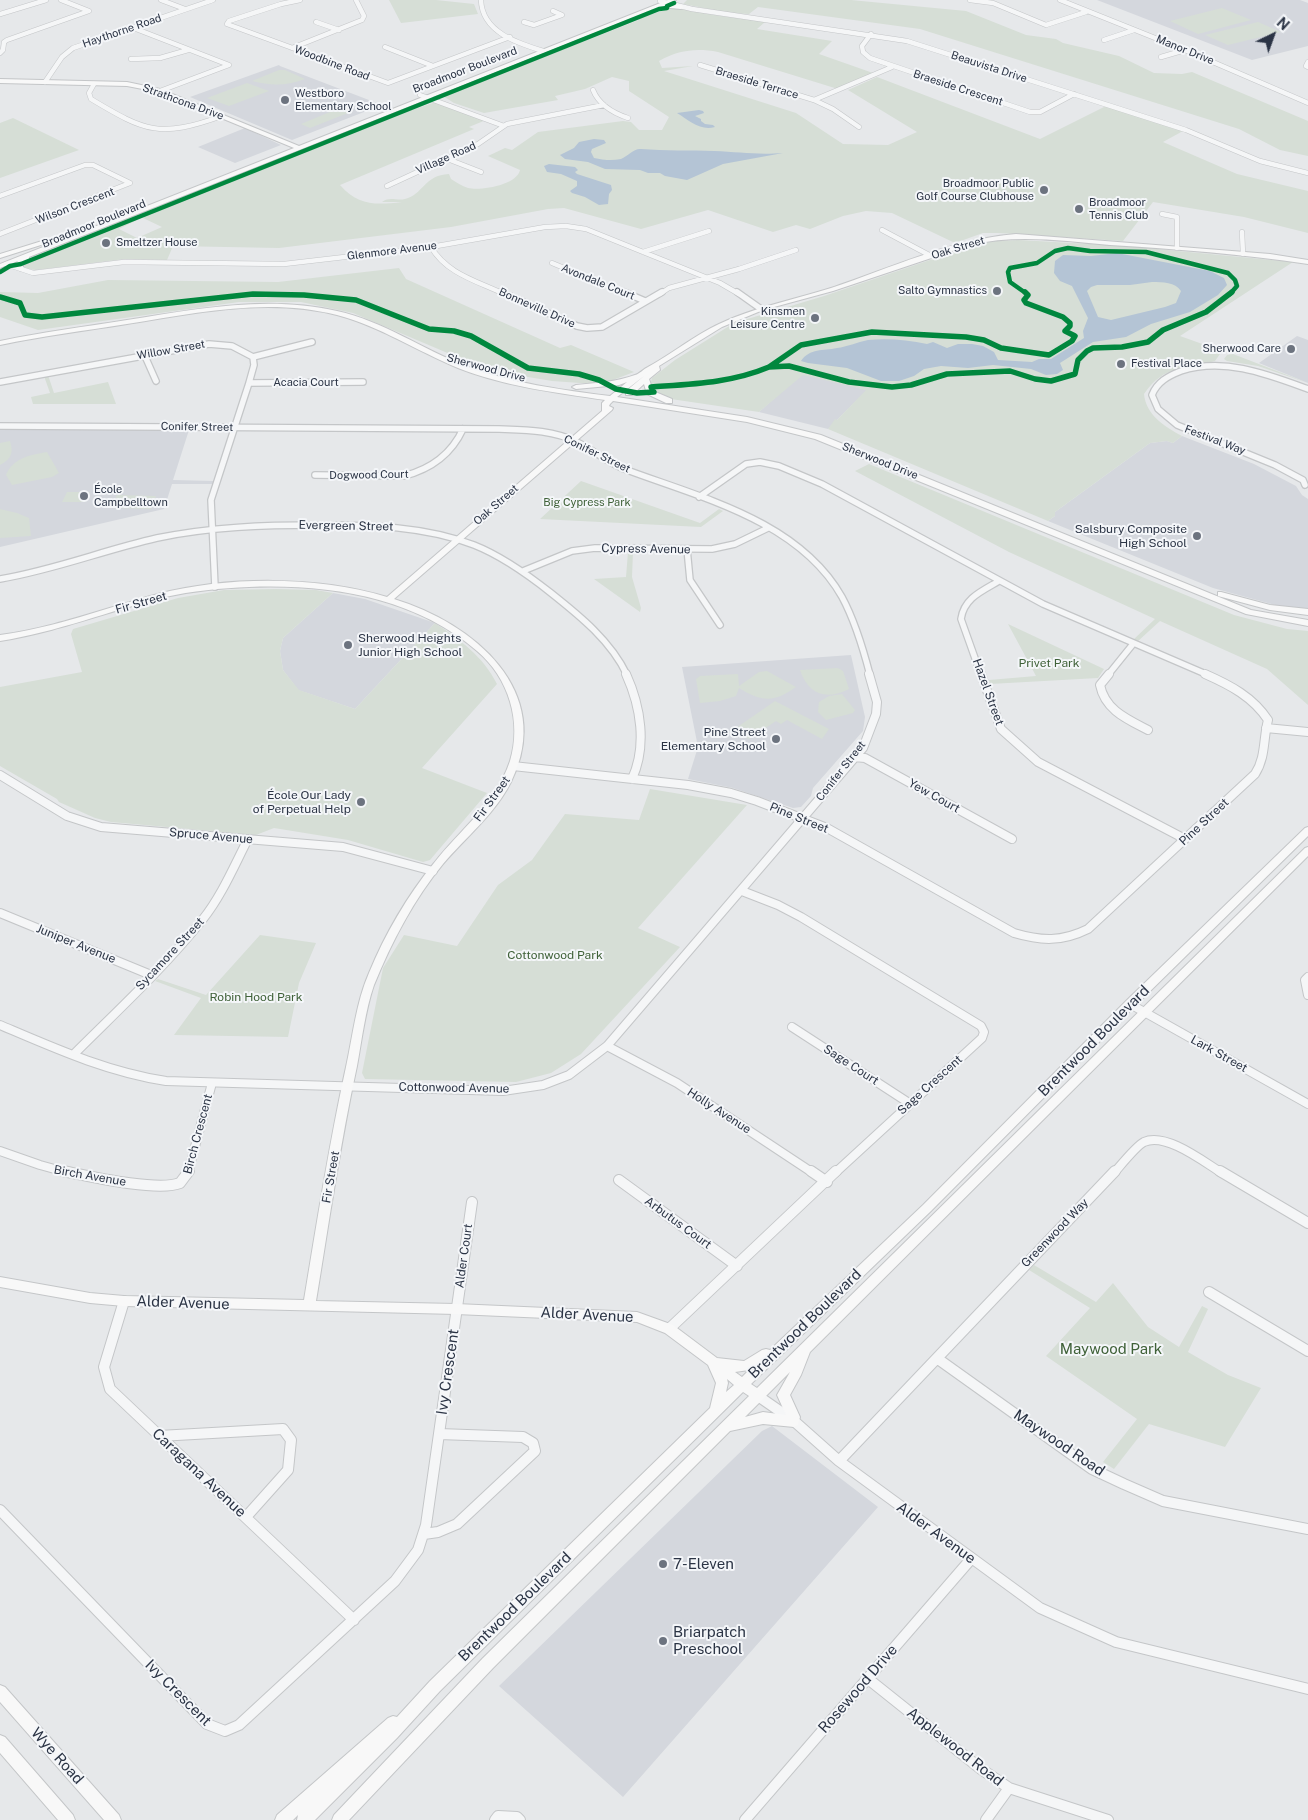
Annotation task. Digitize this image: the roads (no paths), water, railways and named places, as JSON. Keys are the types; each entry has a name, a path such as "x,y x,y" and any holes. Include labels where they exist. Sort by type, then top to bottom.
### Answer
{"main road":[{"name":"Broadmoor Boulevard","path":"1,263 41,250 663,1 673,0"},
{"path":"644,12 664,7 681,7 678,3 680,0"},
{"name":"Broadmoor Boulevard","path":"543,49 644,12 663,1"},
{"name":"Strathcona Drive","path":"0,81 137,85 160,91 296,147"},
{"name":"Broadmoor Boulevard","path":"1,263 52,240 296,147"},
{"name":"Oak Street","path":"388,600 605,410 643,378 656,371 659,365 720,326 761,310 831,290 968,243 1002,237 1177,248 1308,262"},
{"path":"0,256 52,240"},
{"path":"22,270 18,264 41,250"},
{"path":"0,270 22,270"},
{"name":"Sherwood Drive","path":"0,339 32,336 224,307 279,305 316,308 340,314 436,354 493,371 743,419 818,437 1223,601 1264,616 1307,621"},
{"name":"Sherwood Drive","path":"0,343 32,336"},
{"name":"Sherwood Drive","path":"436,354 453,364 512,381 612,399 623,396 669,401 771,418 824,433 1223,595 1270,608 1308,612"},
{"path":"576,387 619,383 643,378 650,392 669,401"},
{"name":"Oak Street","path":"605,410 606,403 612,399"},
{"name":"Fir Street","path":"0,638 36,633 165,595 215,587 271,584 317,585 388,600 445,624 474,644 498,668 510,687 519,712 518,745 513,766 506,782 491,805 433,872 393,934 368,988 347,1086 309,1305"},
{"name":"Brentwood Boulevard","path":"304,1820 435,1686 742,1384 927,1208 1130,1004 1308,830"},
{"name":"Brentwood Boulevard","path":"339,1820 488,1662 1308,850"},
{"name":"Alder Avenue","path":"1,1284 90,1298 124,1301 456,1309 637,1317 669,1329 758,1396"},
{"path":"712,1362 740,1368 749,1366 788,1340"},
{"path":"728,1426 763,1418 794,1421 783,1394 795,1375 805,1350"},
{"path":"712,1362 722,1382 716,1411"},
{"path":"282,1820 435,1686"},
{"name":"Wye Road","path":"0,1692 114,1820"},
{"path":"0,1742 68,1820"}],"street":[{"path":"0,14 46,0"},
{"path":"0,53 7,40 89,12 61,0"},
{"path":"161,0 185,9"},
{"name":"Haythorne Road","path":"45,82 67,52 83,43 213,0"},
{"name":"Woodbine Road","path":"300,0 229,21 227,24 385,83 510,37"},
{"path":"292,48 362,20 364,16 356,0"},
{"path":"481,0 480,8 484,20 492,28 543,49"},
{"path":"970,0 993,4 1046,24 1086,12"},
{"name":"Manor Drive","path":"1060,0 1185,50 1308,103"},
{"name":"Beauvista Drive","path":"663,1 681,7 871,34 907,41 1186,130 1260,161 1308,173"},
{"path":"524,22 534,25 562,15 553,11"},
{"path":"316,22 339,30"},
{"path":"131,27 229,64 229,66 160,91"},
{"path":"1104,40 1134,30"},
{"name":"Braeside Crescent","path":"871,34 861,44 861,50 870,58 1030,112 1040,112 1074,94"},
{"path":"385,46 397,53 433,66"},
{"path":"131,59 160,58 188,50"},
{"path":"1161,58 1185,50"},
{"path":"1308,62 1306,66 1308,67"},
{"name":"Braeside Terrace","path":"700,65 814,100 833,109 859,127"},
{"name":"Braeside Terrace","path":"814,100 892,67"},
{"path":"94,84 89,94 91,99 128,121 141,126 183,128 222,116"},
{"path":"593,90 595,96 604,105 617,114 628,118"},
{"path":"425,95 505,125"},
{"name":"Village Road","path":"387,186 478,144 505,125 604,105"},
{"path":"445,158 481,172"},
{"name":"Wilson Crescent","path":"0,196 85,165 92,165 130,183 0,234"},
{"path":"1162,214 1177,217 1177,248"},
{"name":"Glenmore Avenue","path":"1,263 33,273 124,262 284,264 430,247 545,227 566,226 586,229 706,277 745,296 761,310"},
{"path":"882,230 931,256"},
{"path":"643,252 709,231"},
{"path":"1242,232 1243,254"},
{"name":"Bonneville Drive","path":"430,247 439,260 456,272 577,326 587,328 602,327 668,288 739,269 796,250"},
{"name":"Avondale Court","path":"552,263 645,301"},
{"path":"215,587 211,500 249,383 254,365 254,357 312,342"},
{"name":"Willow Street","path":"0,382 196,345 221,343 243,349 254,357"},
{"path":"144,354 156,381"},
{"name":"Festival Way","path":"1307,486 1303,480 1275,464 1177,425 1158,409 1152,395 1157,385 1170,376 1182,370 1208,366 1246,368 1308,389"},
{"name":"Acacia Court","path":"249,383 363,382"},
{"name":"Conifer Street","path":"0,426 528,430 546,432 571,440 624,469 726,506 768,528 807,554 831,580 848,608 877,702 876,714 863,748 802,820"},
{"name":"Dogwood Court","path":"315,475 404,476 415,474 443,457 456,445 463,429"},
{"name":"Pine Street","path":"513,766 688,784 731,793 757,801 802,820 827,828 1014,933 1047,941 1065,940 1088,929 1255,774 1266,752 1268,720 1264,712 1246,695 1226,683 1043,604 822,484 779,466 760,462 746,464 699,497"},
{"name":"Evergreen Street","path":"0,579 32,573 105,551 159,538 212,529 267,524 405,527 457,540 484,549 523,571 584,619 619,659 633,693 641,724 639,761 632,779"},
{"name":"Cypress Avenue","path":"523,571 572,551 595,548 712,549 735,544 768,528"},
{"path":"687,549 690,580 720,625"},
{"name":"Hazel Street","path":"999,581 971,598 962,608 961,619 1001,729 1038,762 1185,839"},
{"path":"1132,644 1100,685 1101,694 1107,705 1148,730"},
{"path":"1266,728 1308,732"},
{"name":"Yew Court","path":"854,757 864,758 1012,839"},
{"name":"Spruce Avenue","path":"0,775 67,816 101,827 343,848 388,858 433,872"},
{"name":"Cottonwood Avenue","path":"0,1025 104,1068 132,1076 166,1081 212,1084 503,1090 543,1085 569,1075 607,1046 802,820"},
{"name":"Sycamore Street","path":"73,1055 180,946 213,906 248,839"},
{"name":"Sage Crescent","path":"669,1329 909,1103 982,1038 984,1032 981,1026 801,918 778,905 742,891"},
{"name":"Juniper Avenue","path":"0,913 151,974"},
{"path":"1308,977 1305,980 1308,995"},
{"name":"Lark Street","path":"1130,1004 1308,1104"},
{"name":"Sage Court","path":"792,1027 909,1103"},
{"name":"Holly Avenue","path":"607,1046 677,1083 827,1182"},
{"name":"Birch Crescent","path":"182,1183 189,1171 212,1084"},
{"name":"Greenwood Way","path":"839,1461 938,1359 1026,1263 1144,1142 1157,1140 1172,1143 1308,1223"},
{"name":"Birch Avenue","path":"0,1151 46,1168 92,1178 164,1186 182,1183"},
{"name":"Arbutus Court","path":"619,1180 737,1266"},
{"name":"Alder Court","path":"456,1309 472,1202"},
{"path":"1209,1292 1308,1351"},
{"name":"Caragana Avenue","path":"124,1301 104,1367 107,1383 116,1395 354,1620"},
{"name":"Ivy Crescent","path":"0,1510 207,1724 219,1731 226,1731 241,1724 354,1620 403,1571 418,1550 424,1534 440,1434 456,1309"},
{"name":"Maywood Road","path":"938,1359 1092,1469 1124,1484 1163,1501 1308,1529"},
{"name":"Alder Avenue","path":"758,1396 794,1421 839,1461 1040,1608 1116,1642 1308,1689"},
{"path":"159,1436 276,1428 288,1434 292,1446 288,1470 246,1517"},
{"name":"Ivy Crescent","path":"424,1534 438,1532 457,1524 535,1451 533,1443 523,1437 440,1434"},
{"name":"Rosewood Drive","path":"745,1820 971,1559"},
{"name":"Applewood Road","path":"867,1678 981,1769 1009,1788 1065,1808 1108,1820"},
{"path":"986,1820 1009,1788"},
{"path":"494,1820 498,1816 517,1817 520,1820"}],"water":[{"path":"699,110 704,113 695,116 705,124 715,127 705,128 677,113"},
{"path":"594,139 604,140 606,143 592,149 591,152 594,158 608,160 621,159 638,149 756,154 783,153 723,164 687,180 640,170 605,169 588,162 565,159 560,155 574,148 579,142"},
{"path":"549,164 575,167 578,170 575,172 577,174 611,185 612,190 609,194 608,204 599,205 585,197 572,193 570,191 577,186 577,181 561,174 547,172 544,166"},
{"path":"1117,253 1210,271 1224,278 1227,285 1218,295 1190,312 1151,324 1126,337 1093,342 1060,363 1063,370 1057,374 1046,375 1031,369 993,365 968,368 941,366 924,369 914,376 899,381 881,381 847,368 801,361 813,352 868,340 883,339 927,344 933,342 947,348 958,344 983,346 994,352 998,360 1032,362 1039,359 1051,359 1084,338 1083,331 1088,318 1072,286 1060,281 1054,273 1055,261 1063,255 1091,256","holes":["1152,282 1168,283 1178,288 1181,291 1176,303 1111,320 1098,317 1087,291 1097,285 1130,285"]}],"place":[{"name":"Westboro Elementary School","path":"285,100"},
{"name":"Broadmoor Public Golf Course Clubhouse","path":"1044,190"},
{"name":"Broadmoor Tennis Club","path":"1079,209"},
{"name":"Smeltzer House","path":"106,243"},
{"name":"Salto Gymnastics","path":"997,291"},
{"name":"Kinsmen Leisure Centre","path":"815,318"},
{"name":"Sherwood Care","path":"1291,349"},
{"name":"Festival Place","path":"1121,364"},
{"name":"École Campbelltown","path":"84,496"},
{"name":"Salsbury Composite High School","path":"1197,536"},
{"name":"Sherwood Heights Junior High School","path":"348,645"},
{"name":"Pine Street Elementary School","path":"776,739"},
{"name":"École Our Lady of Perpetual Help","path":"361,802"},
{"name":"7-Eleven","path":"663,1564"},
{"name":"Briarpatch Preschool","path":"663,1641"}],"park label":[{"name":"Big Cypress Park","path":"587,503"},
{"name":"Privet Park","path":"1049,663"},
{"name":"Cottonwood Park","path":"555,955"},
{"name":"Robin Hood Park","path":"256,997"},
{"name":"Maywood Park","path":"1111,1349"}]}
